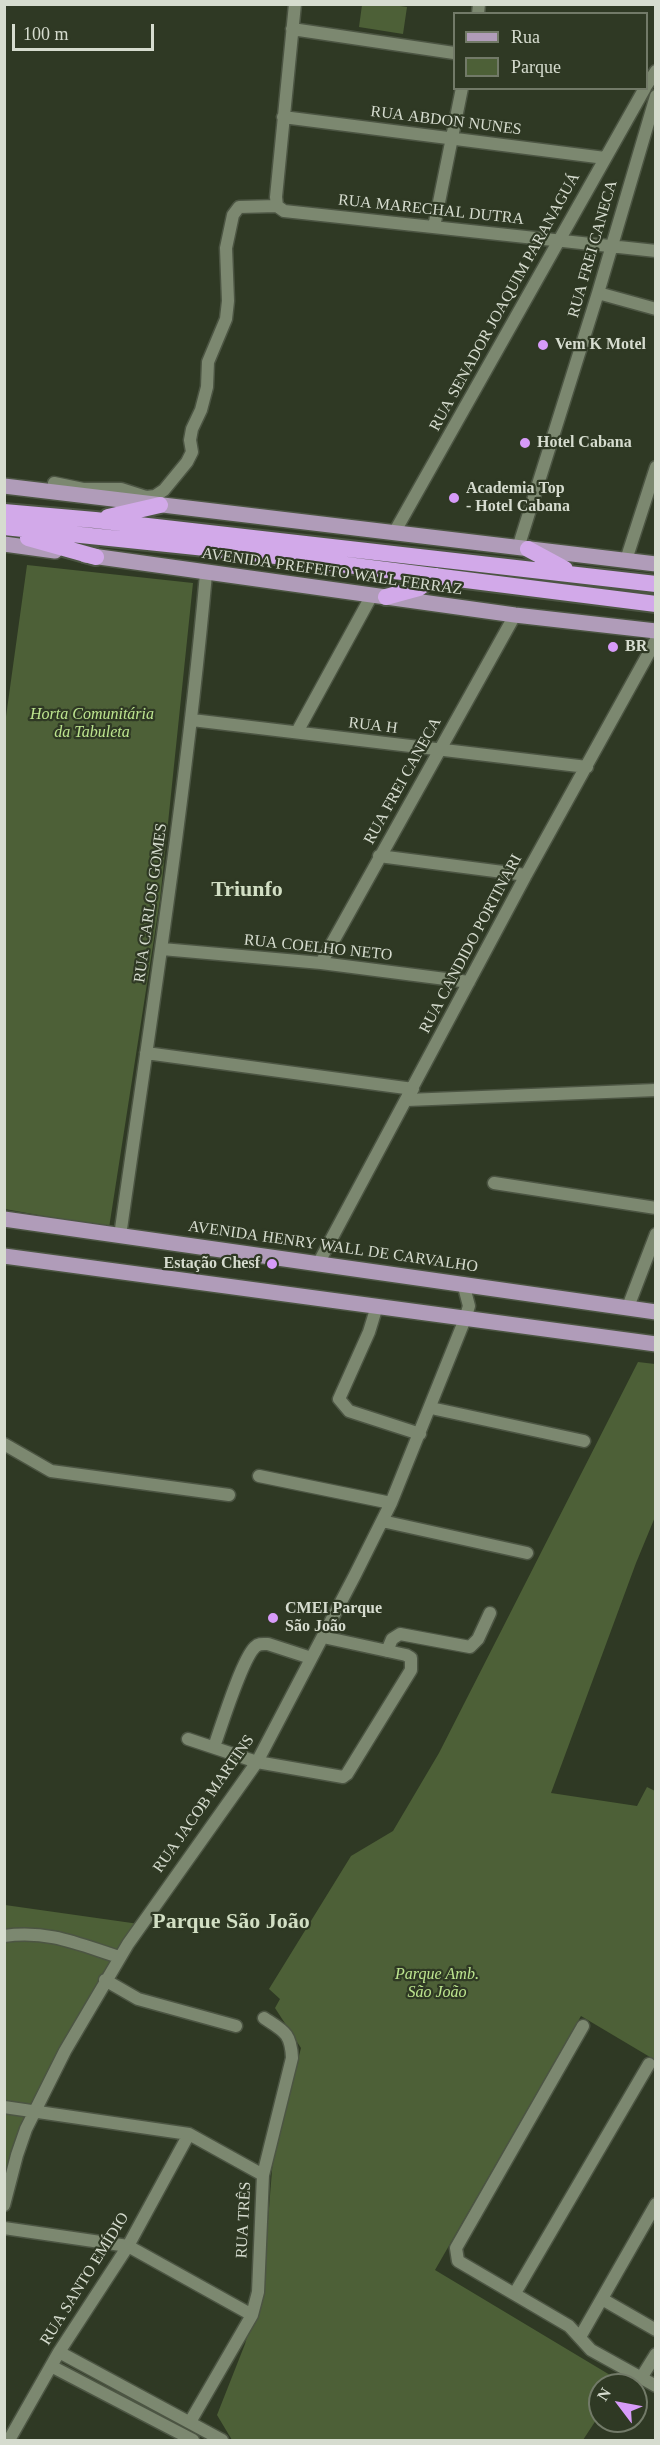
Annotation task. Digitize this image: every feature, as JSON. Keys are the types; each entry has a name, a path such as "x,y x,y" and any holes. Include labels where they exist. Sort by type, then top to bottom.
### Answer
{"highway":[{"path":"95,520 150,502"},
{"name":"AVENIDA PREFEITO WALL FERRAZ","path":"4,512 95,520 656,584"},
{"path":"4,528 96,557"},
{"name":"AVENIDA PREFEITO WALL FERRAZ","path":"4,528 436,576 656,604"},
{"path":"523,549 574,574"},
{"path":"379,596 419,588 436,576"}],"main road":[{"path":"4,486 656,564"},
{"name":"AVENIDA PREFEITO WALL FERRAZ","path":"4,544 206,574 515,615 656,631"},
{"name":"AVENIDA HENRY WALL DE CARVALHO","path":"4,1220 656,1312"},
{"path":"4,1256 656,1344"}],"street":[{"path":"277,206 283,117 295,4"},
{"path":"292,29 453,53"},
{"path":"434,227 462,90"},
{"name":"RUA SENADOR JOAQUIM PARANAGUÁ","path":"394,533 644,90"},
{"name":"RUA FREI CANECA","path":"523,549 610,246 656,96"},
{"name":"RUA ABDON NUNES","path":"283,117 605,158"},
{"name":"RUA MARECHAL DUTRA","path":"150,502 164,490 187,462 192,452 190,440 207,387 208,362 226,319 228,301 226,248 233,215 239,207 277,206 284,211 656,251"},
{"path":"598,293 656,309"},
{"path":"626,560 656,466"},
{"path":"54,483 83,489 121,489 150,502"},
{"name":"RUA CARLOS GOMES","path":"120,1236 162,949 192,720 206,574"},
{"path":"297,732 379,596"},
{"name":"RUA FREI CANECA","path":"321,963 515,615"},
{"name":"RUA CANDIDO PORTINARI","path":"318,1264 526,876 656,640"},
{"name":"RUA H","path":"192,720 587,767"},
{"path":"379,856 526,876"},
{"name":"RUA COELHO NETO","path":"162,949 321,963 469,982"},
{"path":"146,1053 410,1094 656,1090"},
{"path":"494,1183 656,1208"},
{"path":"627,1307 656,1234"},
{"name":"RUA JACOB MARTINS","path":"4,2205 17,2155 35,2110 64,2051 120,1957 257,1762 391,1503 465,1319 469,1306 463,1283"},
{"path":"376,1306 369,1332 339,1399 349,1411 420,1434"},
{"path":"431,1408 584,1441"},
{"path":"4,1444 51,1471 230,1495"},
{"path":"259,1476 391,1503"},
{"path":"382,1521 527,1553"},
{"path":"387,1651 392,1639 400,1634 470,1647 478,1639 490,1613"},
{"path":"188,1739 257,1762 343,1776 347,1774 411,1670 412,1661 406,1655 323,1637"},
{"path":"214,1747 238,1681 255,1646 266,1644 311,1658"},
{"path":"4,1936 26,1933 46,1934 120,1957"},
{"path":"105,1980 138,1999 236,2026"},
{"name":"RUA TRÊS","path":"190,2422 252,2315 258,2292 263,2175 292,2058 291,2040 284,2031 264,2018"},
{"path":"583,2026 456,2248 458,2260 569,2326 591,2350 633,2373"},
{"path":"515,2293 649,2064"},
{"path":"4,2107 189,2134 263,2175"},
{"name":"RUA SANTO EMÍDIO","path":"14,2439 59,2352 128,2246 189,2134"},
{"path":"580,2337 656,2204"},
{"path":"4,2228 128,2246 252,2315"},
{"path":"602,2299 656,2330"},
{"path":"59,2352 222,2440"},
{"path":"645,2373 656,2354"},
{"path":"51,2366 193,2440"}],"green space":[{"path":"386,4 407,7 403,34 359,27 362,5"},
{"name":"Horta Comunitária da Tabuleta","path":"27,565 193,583 160,900 109,1228 5,1209 4,731"},
{"name":"Parque Amb. São João","path":"638,1362 655,1364 655,1517 551,1793 637,1806 647,1787 655,1791 655,2060 581,2016 435,2270 607,2373 588,2373 588,2432 583,2440 232,2440 217,2415 245,2344 263,2283 273,2158 301,2048 275,2008 280,1999 269,1989 351,1856 393,1831 439,1753"},
{"path":"5,1905 139,1924 56,2061 5,2205"}],"place":[{"name":"Vem K Motel","path":"543,345"},
{"name":"Hotel Cabana","path":"525,443"},
{"name":"Academia Top - Hotel Cabana","path":"454,498"},
{"name":"BR","path":"613,647"},
{"name":"Estação Chesf","path":"272,1264"},
{"name":"CMEI Parque São João","path":"273,1618"}],"district":[{"name":"Triunfo","path":"247,890"},
{"name":"Parque São João","path":"231,1922"}]}
